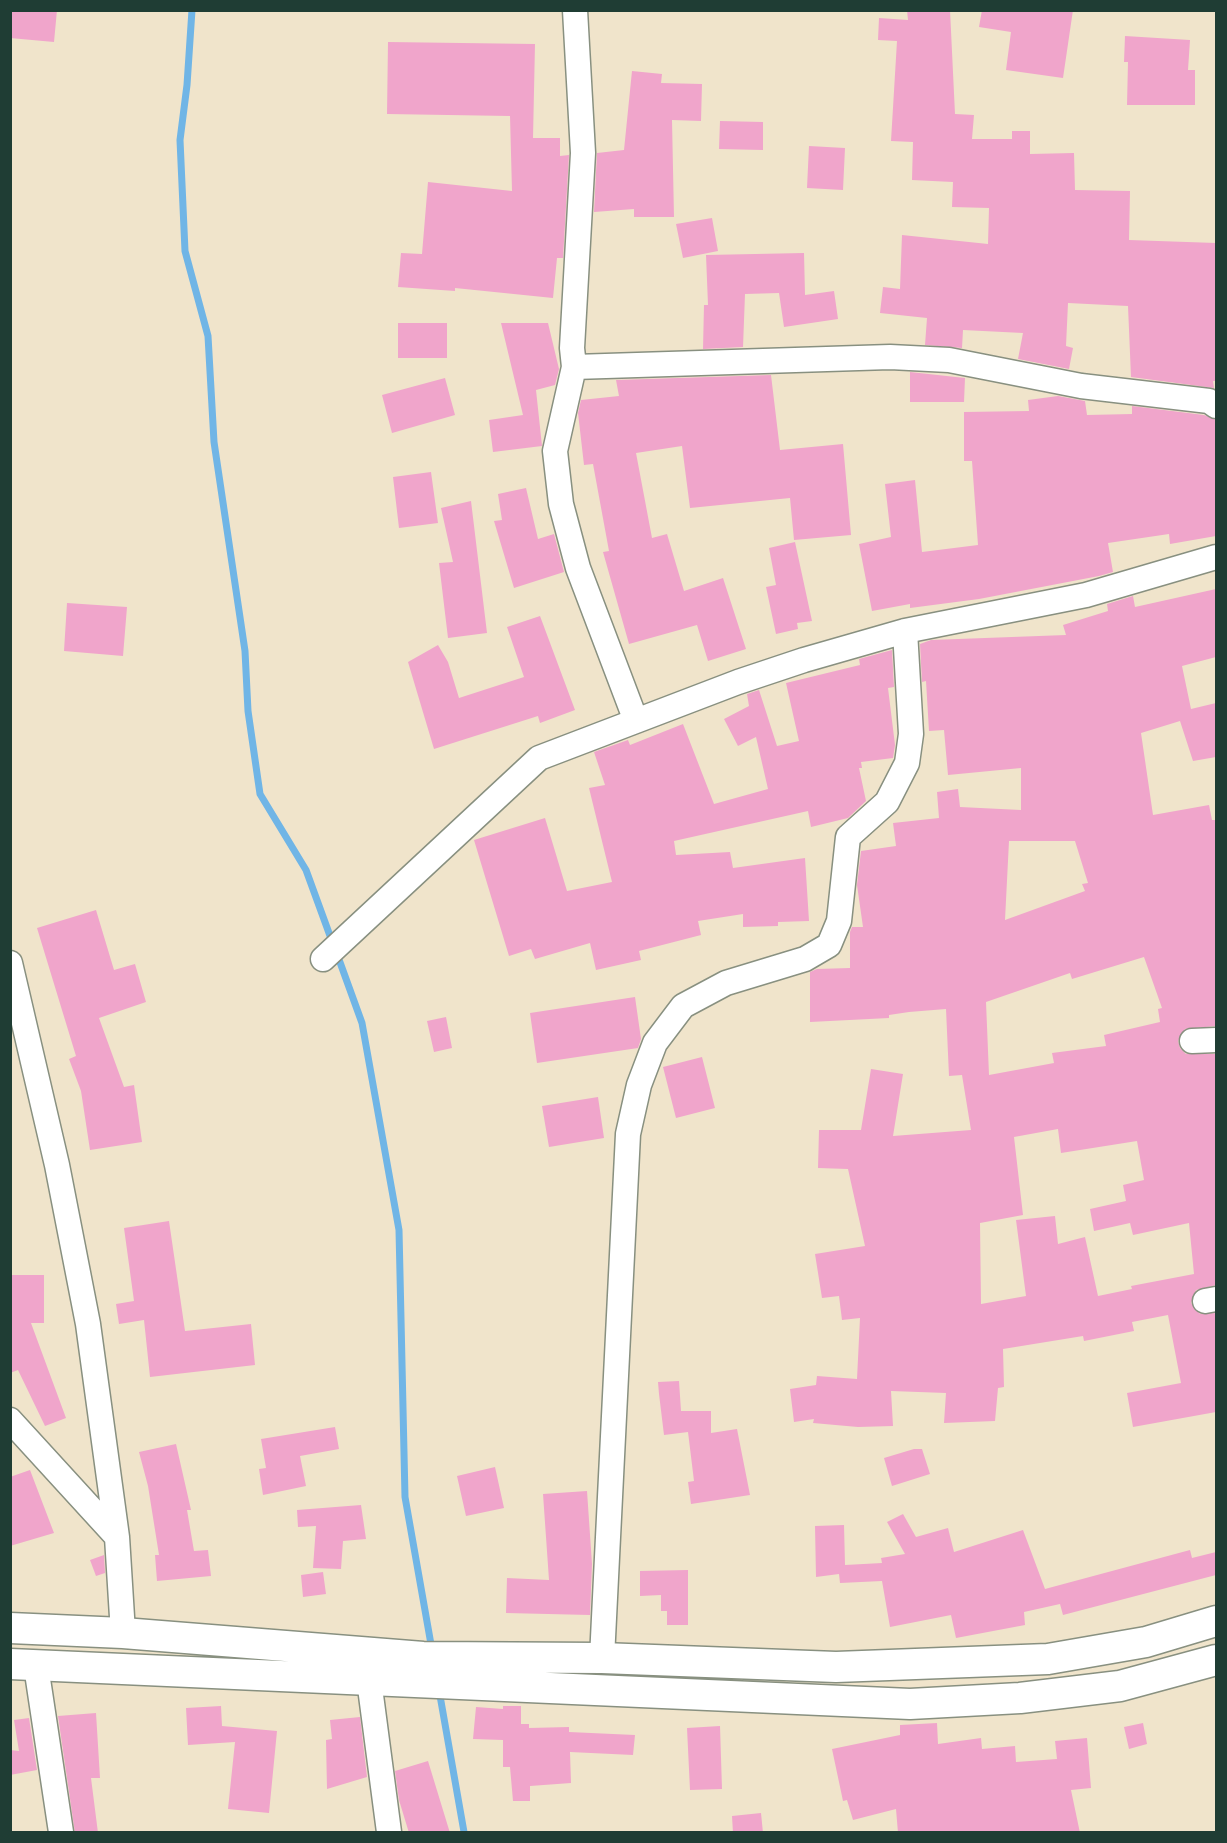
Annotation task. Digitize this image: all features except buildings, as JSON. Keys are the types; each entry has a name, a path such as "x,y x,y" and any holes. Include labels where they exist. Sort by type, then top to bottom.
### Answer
{"main road":[{"path":"460,1670 602,1658 836,1667 1048,1659 1146,1642 1216,1621"},
{"path":"10,1628 123,1633 425,1669 910,1704 1020,1698 1120,1686 1216,1660"},
{"path":"23,1665 369,1680 425,1669"}],"street":[{"path":"575,19 583,153 572,348 574,367 555,451 561,504 578,568 636,721"},
{"path":"574,367 890,357 949,360 1081,386 1209,401 1216,406"},
{"path":"323,959 539,758 760,674 905,631 1086,595 1216,557"},
{"path":"602,1658 628,1134 639,1085 655,1043 683,1006 726,983 805,959 829,945 839,921 848,837 887,802 907,763 911,734 905,631"},
{"path":"10,963 57,1165 88,1324 117,1537 123,1633"},
{"path":"1192,1041 1216,1040"},
{"path":"10,1420 117,1537"},
{"path":"23,1665 61,1833"},
{"path":"369,1680 389,1833"}],"waterway":[{"path":"192,10 187,85 180,140 185,251 208,336 214,442 245,651 248,711 260,794 306,870 333,944"},
{"path":"337,954 362,1023 399,1230 405,1497 432,1650"},
{"path":"439,1690 464,1832"}]}
